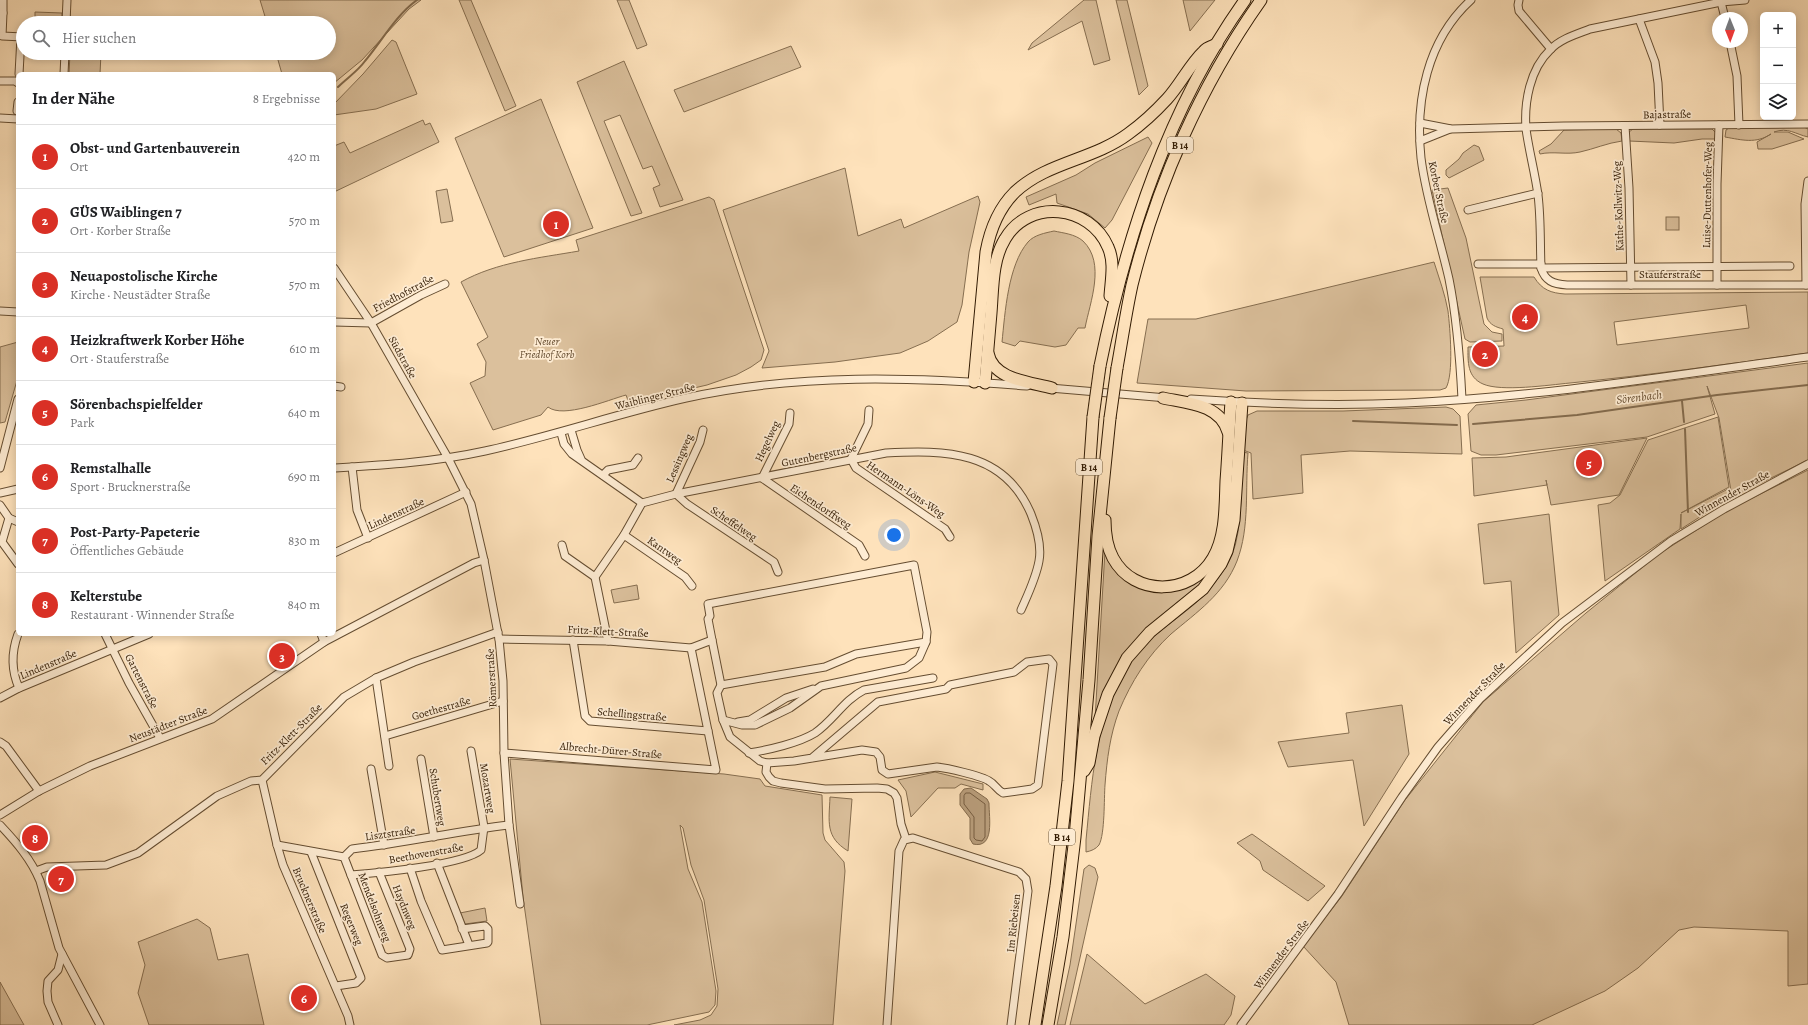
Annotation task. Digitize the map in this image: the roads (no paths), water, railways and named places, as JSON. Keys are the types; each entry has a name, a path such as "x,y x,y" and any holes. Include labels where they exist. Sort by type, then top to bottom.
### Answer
{"highway":[{"name":"B 14","path":"1035,1025 1056,886 1068,781 1093,417 1100,366 1110,313 1128,250 1161,154 1186,102 1217,44 1245,0"},
{"name":"B 14","path":"1048,1025 1063,937 1081,775 1094,585 1110,418 1117,368 1132,286 1140,254 1174,157 1198,106 1228,50 1261,0"},
{"path":"980,382 983,273 986,247 990,231 1006,203 1023,185 1039,174 1094,152 1127,135 1166,100 1204,50 1217,44"},
{"path":"980,382 988,349 994,276 1000,248 1005,238 1020,223 1042,212 1064,212 1087,220 1103,238 1109,249 1112,261 1110,313"},
{"path":"988,349 993,364 1001,373 1009,377 1052,388"},
{"path":"1163,398 1212,411 1222,418 1229,434"},
{"path":"1102,498 1105,509 1108,547 1113,558 1126,574 1138,582 1155,587 1174,587 1200,574 1208,566 1217,550 1221,538 1229,434 1236,402"},
{"path":"1081,775 1090,763 1094,736 1108,694 1127,658 1150,632 1203,589 1221,564 1227,551 1234,520 1236,402"}],"street":[{"path":"3,0 1,13 2,36 16,37"},
{"path":"66,16 67,0"},
{"name":"Korber Straße","path":"1462,399 1459,345 1449,280 1424,179 1420,141 1420,123 1422,92 1434,54 1450,24 1471,0"},
{"path":"1519,0 1519,11 1551,49"},
{"path":"1541,266 1538,193 1526,128 1529,88 1534,72 1551,49 1574,35 1590,29 1722,1 1745,0"},
{"path":"1722,1 1724,12"},
{"path":"1639,19 1655,62 1658,83 1660,125"},
{"path":"1731,48 1737,76 1739,125"},
{"path":"20,72 21,60"},
{"path":"64,72 65,60"},
{"path":"0,81 16,82"},
{"path":"0,118 16,119"},
{"path":"1420,123 1450,129 1526,128"},
{"name":"Bajastraße","path":"1526,128 1808,124"},
{"name":"Luise-Duttenhofer-Weg","path":"1718,285 1717,266 1720,125"},
{"name":"Käthe-Kollwitz-Weg","path":"1625,126 1629,188 1631,285"},
{"path":"1420,141 1450,129"},
{"path":"1807,285 1805,204 1808,181"},
{"path":"1468,210 1538,193"},
{"name":"Stauferstraße","path":"1478,264 1631,267 1717,266"},
{"name":"Stauferstraße","path":"1541,266 1545,278 1560,285 1807,285"},
{"path":"1717,266 1790,266"},
{"name":"Südstraße","path":"336,271 371,323 448,458"},
{"name":"Friedhofstraße","path":"371,323 421,295 445,284"},
{"path":"0,311 16,312"},
{"path":"336,322 371,323"},
{"name":"Waiblinger Straße","path":"336,468 401,464 483,452 561,433 687,398 779,383 881,378 980,382 1163,398 1236,402 1353,404 1462,399 1536,392 1808,357"},
{"path":"851,459 868,424 869,410"},
{"name":"Hegelweg","path":"762,478 789,424 790,413"},
{"path":"0,468 15,423"},
{"path":"571,430 576,450 584,462"},
{"name":"Lessingweg","path":"676,494 700,442 703,430"},
{"path":"561,433 567,449 642,503 624,535 595,577"},
{"name":"Gutenbergstraße","path":"642,503 676,494 886,453 905,452 959,456 997,469 1007,478 1027,505 1037,529 1039,562 1034,581 1021,610"},
{"name":"Römerstraße","path":"448,458 466,492 475,520 499,635 504,701 504,753 509,825 520,904"},
{"path":"604,475 608,470 633,465 638,458"},
{"name":"Hermann-Löns-Weg","path":"851,459 856,468 945,529 950,537"},
{"name":"Winnender Straße","path":"1241,1025 1338,894 1433,753 1480,699 1562,623 1671,541 1724,509 1808,464"},
{"path":"352,467 356,510 368,538"},
{"name":"Eichendorffweg","path":"762,478 859,545 865,556"},
{"path":"0,493 16,489"},
{"name":"Lindenstraße","path":"336,552 466,492"},
{"name":"Scheffelweg","path":"676,494 687,504 774,562 778,572"},
{"path":"0,505 8,518 16,521"},
{"path":"8,518 2,542 16,561"},
{"name":"Kantweg","path":"624,535 685,577 692,586"},
{"path":"562,545 565,556 595,577 608,641"},
{"name":"Neustädter Straße","path":"336,636 474,563 484,560"},
{"path":"732,722 750,720 786,698 821,686 906,668 919,658 926,642 927,632 914,565 708,604 710,616 708,619 721,686 717,693 723,720 730,737 760,761 767,763 812,758 862,750 876,752 880,757 882,770 888,774 937,767 989,780 999,791 1003,793 1036,788 1039,778 1053,664 1049,659 1028,662 1014,672 950,685 946,689 878,702 812,758"},
{"name":"Fritz-Klett-Straße","path":"36,871 47,867 106,865 138,853 217,796 251,781 262,780 344,697 376,678 414,662 499,635 608,641 691,648"},
{"path":"17,636 14,644 13,674 19,688"},
{"name":"Gartenstraße","path":"106,636 129,683 160,738"},
{"name":"Lindenstraße","path":"0,698 19,688 144,636"},
{"path":"321,636 324,642"},
{"name":"Neustädter Straße","path":"0,815 39,791 90,766 212,719 324,642 335,636"},
{"name":"Schellingstraße","path":"572,640 585,716 590,721 708,731"},
{"path":"708,731 691,648 712,640"},
{"path":"721,686 825,667 856,654 926,642"},
{"path":"376,678 389,766"},
{"path":"749,753 795,741 816,732 854,694 864,690 933,678"},
{"path":"723,720 750,726 755,725 790,708 821,686"},
{"name":"Goethestraße","path":"385,736 504,701"},
{"name":"Albrecht-Dürer-Straße","path":"504,753 716,770 708,731"},
{"path":"0,742 6,746 39,791"},
{"name":"Mozartweg","path":"471,751 484,827"},
{"name":"Schubertweg","path":"421,759 434,837"},
{"path":"767,763 766,772 773,781 825,789 887,789 894,793 897,798 901,824 906,839 902,842 899,851 887,1025"},
{"path":"371,769 384,845"},
{"name":"Brucknerstraße","path":"262,780 277,845 291,885 336,986 350,1025"},
{"path":"0,825 16,842 36,871 62,954 100,1025"},
{"name":"Lisztstraße","path":"344,857 352,849 434,837 484,827 509,825"},
{"name":"Beethovenstraße","path":"351,875 410,868 474,855 481,850 484,827"},
{"name":"Im Riebeisen","path":"906,839 919,839 1005,867 1019,872 1026,879 1028,892 1011,1025"},
{"path":"277,845 344,857"},
{"name":"Regerweg","path":"311,852 361,978 356,983 336,986"},
{"name":"Mendelsohnweg","path":"344,857 382,955 387,958 408,955 410,950"},
{"path":"437,863 469,945"},
{"path":"410,868 421,900 442,950 487,943 489,939 488,929 485,926 481,925 462,929"},
{"name":"Haydnweg","path":"379,872 410,950"},
{"path":"58,1025 48,1002 47,991 48,981 58,970 62,954"}],"water":[{"path":"971,788 987,799 989,803 990,824 988,837 985,842 980,844 973,844 970,839 970,818 960,805 960,794 964,789"}],"waterway":[{"path":"338,87 362,65 395,21 417,0"},
{"name":"Sörenbach","path":"1473,424 1577,415 1717,395 1808,385"},
{"path":"1682,401 1684,422"},
{"name":"Sörenbach","path":"1353,421 1457,425"},
{"path":"1685,429 1688,512"}],"place":[{"name":"Obst- und Gartenbauverein","path":"556,224"},
{"name":"Heizkraftwerk Korber Höhe","path":"1525,317"},
{"name":"GÜS Waiblingen 7","path":"1485,354"},
{"name":"Sörenbachspielfelder","path":"1589,463"},
{"name":"Neuapostolische Kirche","path":"282,656"},
{"name":"Kelterstube","path":"35,838"},
{"name":"Post-Party-Papeterie","path":"61,879"},
{"name":"Remstalhalle","path":"304,998"}],"park label":[{"name":"Neuer Friedhof Korb","path":"547,347"}]}
